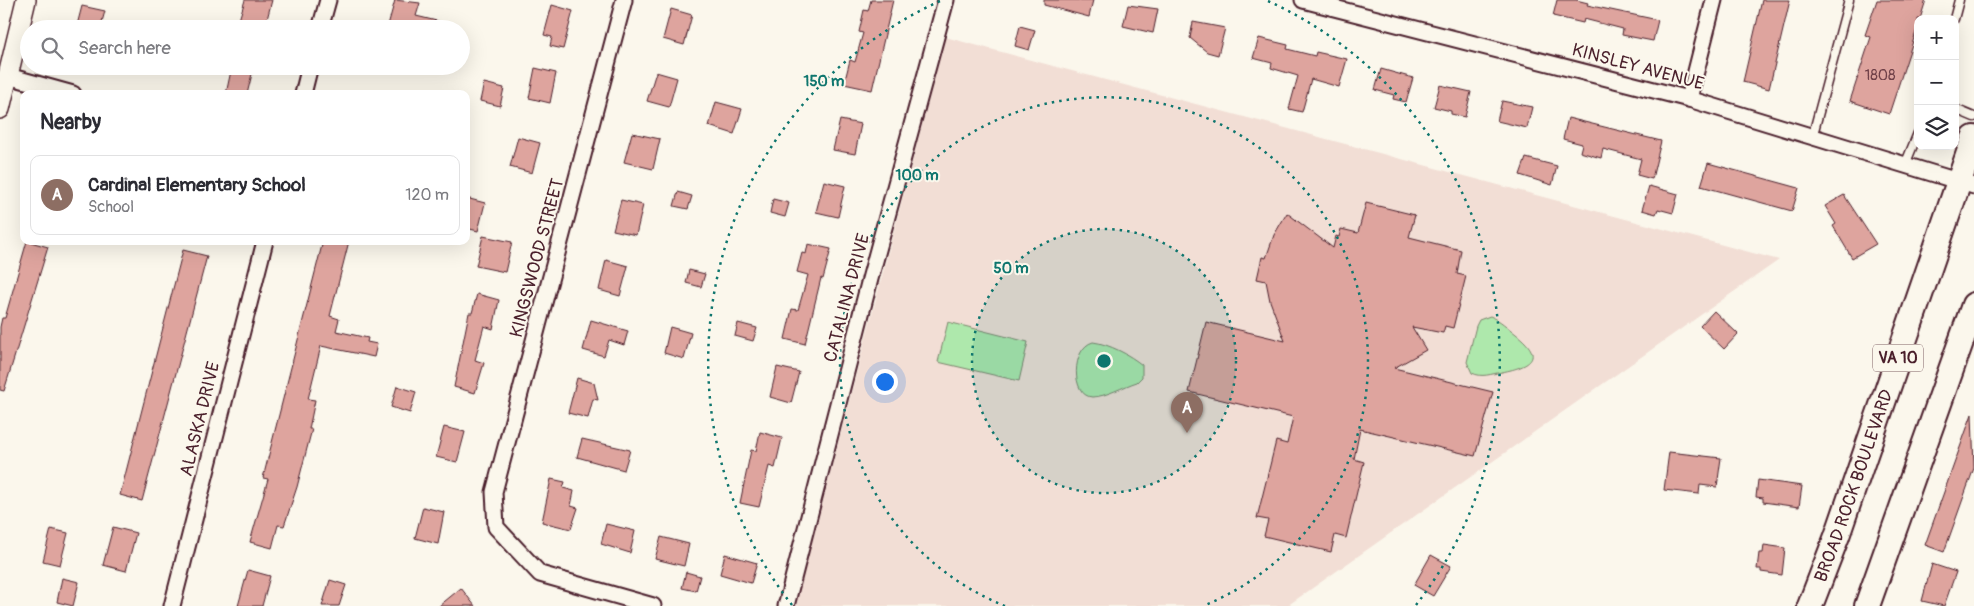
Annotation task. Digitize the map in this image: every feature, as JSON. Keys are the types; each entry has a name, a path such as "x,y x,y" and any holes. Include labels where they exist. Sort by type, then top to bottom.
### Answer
{"main road":[{"name":"BROAD ROCK BOULEVARD","path":"1810,606 1967,184 1974,138"},
{"name":"VA 10","path":"1867,606 1974,305"}],"street":[{"path":"21,20 26,0"},
{"path":"322,20 328,0"},
{"name":"KINGSWOOD STREET","path":"624,0 494,492 496,526 540,574 653,606"},
{"name":"CATALINA DRIVE","path":"786,606 874,265 946,0"},
{"name":"KINSLEY AVENUE","path":"1303,0 1689,99 1967,184"},
{"path":"1689,99 1714,0"},
{"path":"0,109 20,25"},
{"path":"304,90 308,75"},
{"path":"8,76 59,90"},
{"name":"ALASKA DRIVE","path":"172,606 264,245"}],"lane":[{"path":"1812,138 1849,0"},
{"path":"1955,15 1959,0"},
{"path":"1959,111 1974,117"},
{"path":"1905,166 1914,143"}],"shaded area":[{"path":"945,37 1779,260 1287,606 795,606"}],"green space":[{"path":"1490,316 1525,342 1532,355 1531,359 1521,367 1490,375 1479,375 1472,373 1467,362 1479,320"},
{"path":"948,322 1028,342 1019,381 938,362"},
{"path":"1093,342 1112,348 1137,361 1142,365 1142,377 1137,382 1097,397 1085,395 1077,381 1077,362 1086,346"}],"building":[{"path":"245,0 272,0 267,20 239,20"},
{"path":"395,0 420,3 416,16 433,20 389,20"},
{"path":"871,0 893,0 872,90 844,84 850,60 855,62 863,33 859,32 864,10 868,11"},
{"path":"1044,0 1093,0 1089,17 1044,5"},
{"path":"1557,0 1576,0 1588,3 1587,5 1658,20 1653,41 1622,35 1623,29 1584,19 1583,23 1553,16"},
{"path":"1762,0 1790,0 1769,89 1743,82"},
{"path":"1877,0 1926,0 1921,15 1914,15 1914,38 1889,114 1850,101 1871,37 1865,35"},
{"path":"552,5 573,11 563,49 550,46 552,37 544,35"},
{"path":"1128,5 1158,9 1153,33 1123,26"},
{"path":"82,6 105,11 102,20 78,20"},
{"path":"671,9 692,15 684,45 663,39"},
{"path":"1193,22 1225,28 1218,55 1207,52 1190,38"},
{"path":"1020,26 1035,30 1029,50 1015,46"},
{"path":"1259,38 1288,45 1287,49 1315,56 1316,52 1347,59 1339,87 1311,79 1302,112 1289,109 1298,76 1271,68 1272,63 1253,58"},
{"path":"535,68 556,73 550,103 529,98"},
{"path":"1381,69 1413,78 1406,102 1393,99 1394,95 1375,90"},
{"path":"656,72 677,78 669,107 647,101"},
{"path":"230,75 252,75 248,90 227,90"},
{"path":"484,83 504,88 500,106 480,101"},
{"path":"1440,85 1471,92 1465,117 1434,107"},
{"path":"1502,101 1532,107 1527,128 1497,121"},
{"path":"716,102 742,109 734,134 709,126"},
{"path":"1568,118 1661,141 1652,179 1637,175 1641,159 1603,149 1601,158 1580,152 1582,144 1563,139"},
{"path":"840,120 861,124 855,154 833,150"},
{"path":"632,133 660,139 653,169 624,162"},
{"path":"518,137 540,143 532,173 510,167"},
{"path":"1526,158 1557,166 1552,185 1520,175"},
{"path":"1708,163 1799,188 1792,211 1701,186"},
{"path":"824,181 845,186 838,217 816,212"},
{"path":"1649,186 1678,194 1673,213 1658,209 1656,214 1642,210"},
{"path":"678,192 692,196 688,209 674,206"},
{"path":"1844,195 1876,244 1852,258 1833,226 1836,224 1825,206"},
{"path":"470,199 485,203 478,231 470,229"},
{"path":"773,199 789,203 785,217 770,213"},
{"path":"621,200 643,205 636,235 613,230"},
{"path":"1366,203 1415,215 1409,237 1461,250 1457,274 1466,276 1453,328 1445,326 1443,333 1412,327 1426,350 1394,368 1493,392 1475,456 1360,429 1354,459 1364,462 1346,538 1335,535 1331,552 1264,536 1268,520 1257,518 1276,441 1287,444 1293,417 1189,392 1206,322 1285,341 1270,301 1266,281 1257,279 1262,257 1266,258 1274,235 1287,213 1333,248 1336,236 1339,237 1341,229 1358,233"},
{"path":"483,236 512,242 505,272 476,266"},
{"path":"808,244 831,249 823,279 821,278 805,344 785,339 792,309 798,310 808,275 797,272 802,253 806,254"},
{"path":"26,245 48,247 4,391 0,390 0,327 2,318 5,318"},
{"path":"322,245 348,245 330,316 339,319 336,331 368,338 367,342 377,344 374,357 321,346 308,399 315,400 309,429 312,429 297,487 284,526 278,525 272,548 250,542 268,479 263,478"},
{"path":"183,250 207,256 142,501 120,495"},
{"path":"606,260 628,266 620,296 599,290"},
{"path":"689,270 705,274 701,287 686,283"},
{"path":"477,294 499,300 493,329 484,326 475,360 484,363 475,393 454,387 469,313 472,313"},
{"path":"1714,311 1738,334 1724,349 1700,326"},
{"path":"591,320 628,331 624,345 609,340 604,356 583,350"},
{"path":"738,323 757,328 753,341 735,336"},
{"path":"670,327 691,333 684,359 664,353"},
{"path":"777,367 799,372 791,403 770,397"},
{"path":"577,378 594,383 598,400 593,399 588,418 568,413"},
{"path":"397,386 416,392 410,413 391,407"},
{"path":"1972,414 1974,468 1944,552 1925,545"},
{"path":"444,427 465,432 457,462 436,457"},
{"path":"760,432 782,438 775,468 769,466 759,507 740,503 751,450 756,451"},
{"path":"582,439 630,450 624,470 577,457"},
{"path":"1669,452 1721,458 1717,487 1700,485 1699,494 1664,490"},
{"path":"551,479 565,482 563,488 574,491 571,506 578,508 571,529 542,522"},
{"path":"1758,480 1802,486 1799,507 1763,502 1763,498 1756,497"},
{"path":"423,507 444,512 438,544 415,538"},
{"path":"606,524 635,531 630,553 601,544"},
{"path":"113,527 136,533 126,571 103,565"},
{"path":"51,529 68,533 60,565 43,561"},
{"path":"661,537 689,544 684,566 655,559"},
{"path":"1764,545 1785,548 1782,575 1761,572 1761,569 1757,569 1759,553 1763,553"},
{"path":"725,554 757,563 751,583 720,574"},
{"path":"1431,555 1451,566 1433,596 1414,585"},
{"path":"1932,564 1956,572 1944,606 1922,601"},
{"path":"248,570 270,576 262,606 238,606"},
{"path":"686,572 700,576 696,591 682,588"},
{"path":"62,578 79,582 73,606 57,602"},
{"path":"330,580 346,585 339,606 322,606"},
{"path":"461,588 475,606 439,606"}],"place":[{"name":"Cardinal Elementary School","path":"1187,433"}]}
